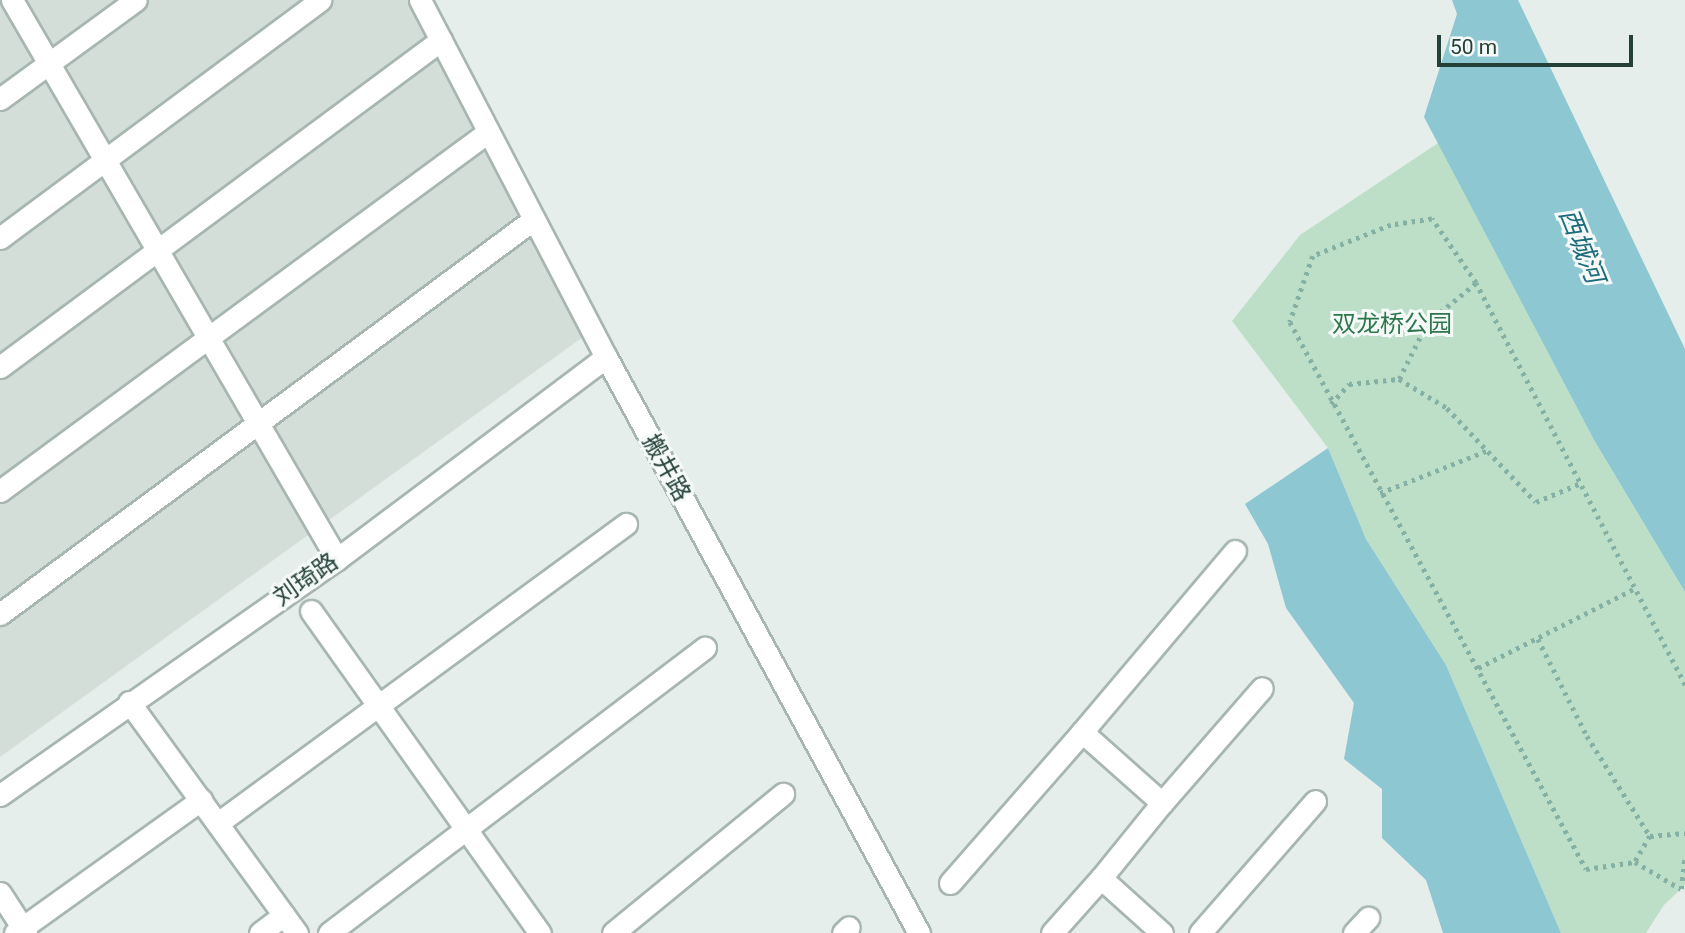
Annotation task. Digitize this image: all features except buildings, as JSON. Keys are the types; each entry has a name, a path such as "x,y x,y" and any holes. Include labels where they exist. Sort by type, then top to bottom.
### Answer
{"street":[{"path":"12,0 337,559"},
{"path":"0,99 136,0"},
{"path":"0,238 320,0"},
{"name":"搬井路","path":"420,0 606,357 919,933"},
{"path":"0,367 441,40"},
{"path":"0,491 488,132"},
{"path":"0,614 534,219"},
{"name":"刘琦路","path":"0,795 129,702 337,559 606,357"},
{"path":"218,823 626,524"},
{"path":"950,883 1236,551"},
{"path":"311,611 540,933"},
{"path":"329,933 705,648"},
{"path":"1052,933 1262,688"},
{"path":"129,702 297,933"},
{"path":"1082,732 1162,803"},
{"path":"613,933 783,794"},
{"path":"0,893 22,931 201,800"},
{"path":"1200,933 1315,801"},
{"path":"1101,878 1162,933"},
{"path":"260,933 284,915"}],"path":[{"path":"1685,685 1476,283 1432,219 1391,225 1313,256 1290,322 1331,404 1586,869 1635,862 1681,889 1685,857"},
{"path":"1399,379 1427,323 1476,283"},
{"path":"1331,404 1349,384 1399,379 1447,408 1536,502 1581,483"},
{"path":"1380,493 1486,451"},
{"path":"1478,668 1636,589"},
{"path":"1538,639 1587,736 1650,836"},
{"path":"1650,836 1685,833"},
{"path":"1635,862 1650,836"}],"shaded area":[{"path":"0,0 415,0 590,332 0,757"}],"green space":[{"name":"双龙桥公园","path":"1438,143 1594,440 1685,592 1685,885 1664,905 1646,933 1561,933 1446,665 1366,539 1328,448 1232,321 1300,235"}],"water":[{"name":"西城河","path":"1452,0 1518,0 1685,349 1685,592 1594,440 1424,117 1457,14"},
{"path":"1328,448 1366,539 1446,665 1561,933 1443,933 1426,880 1382,838 1382,789 1344,759 1354,703 1286,608 1268,544 1245,504"}]}
